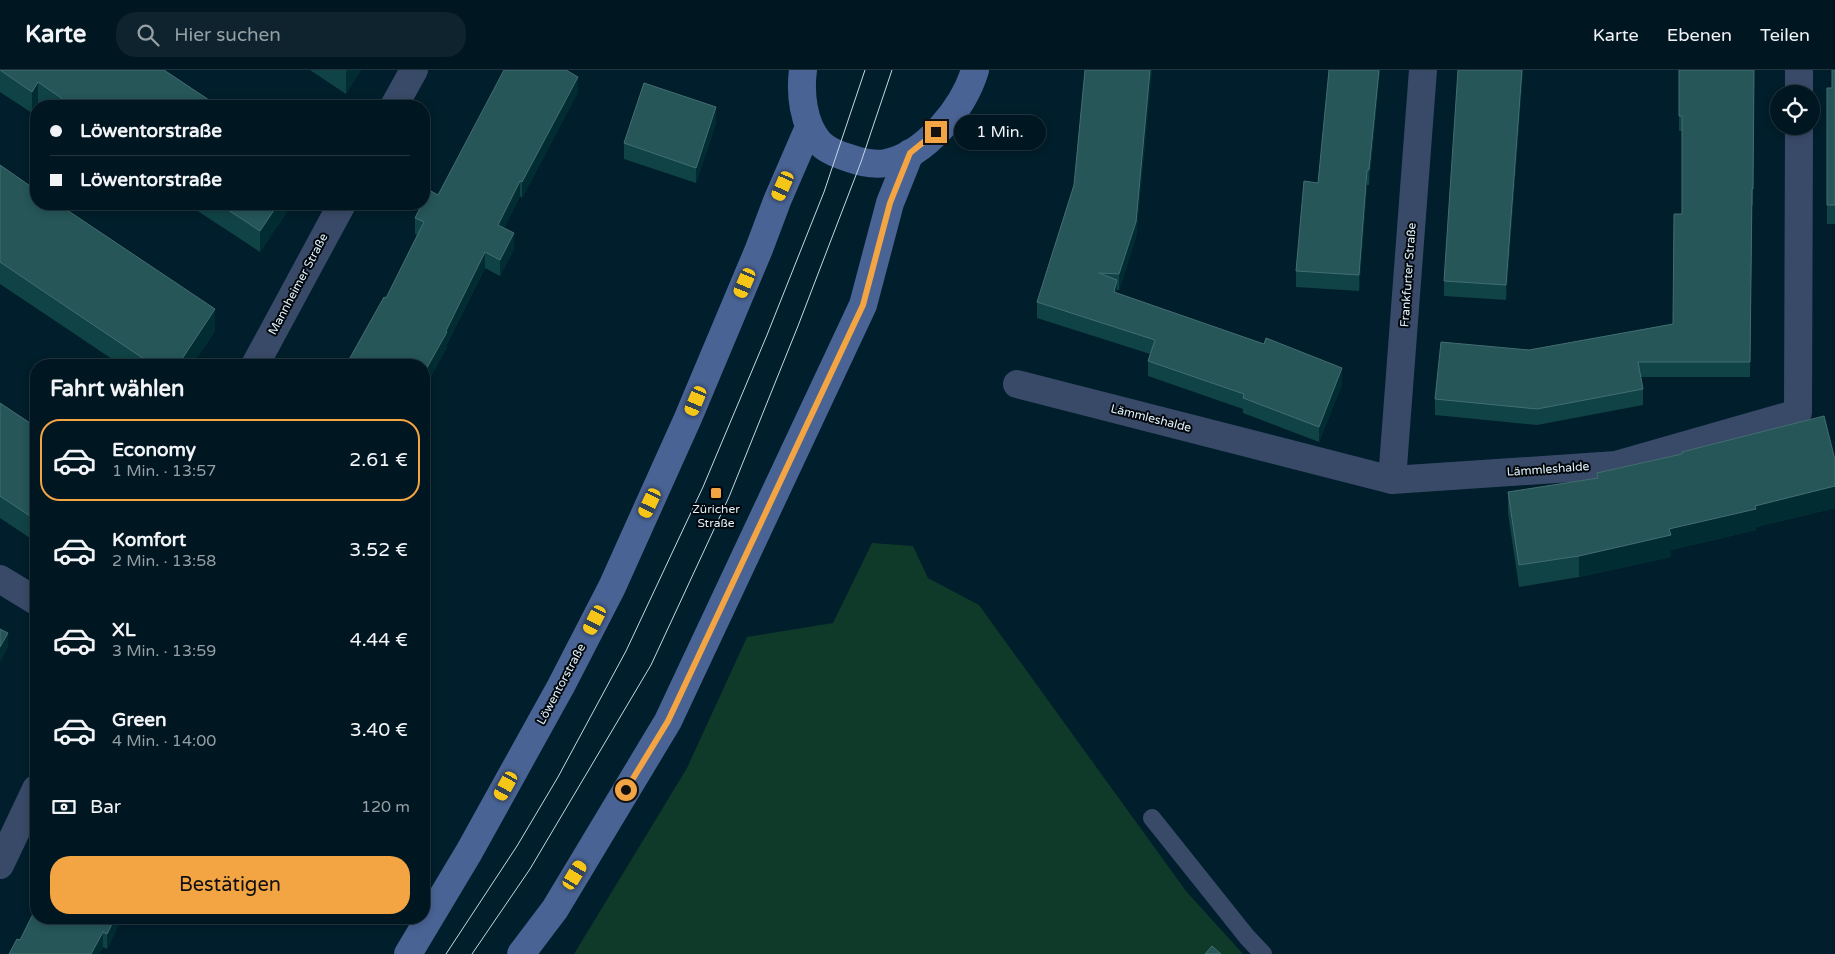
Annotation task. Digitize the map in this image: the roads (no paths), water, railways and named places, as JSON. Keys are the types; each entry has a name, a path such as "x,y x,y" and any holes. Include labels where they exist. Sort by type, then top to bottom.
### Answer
{"main road":[{"path":"803,70 803,104 809,127 820,143 837,154 862,162 886,163 910,153 936,132 959,106 975,70"},
{"name":"Löwentorstraße","path":"430,917 561,686 612,588 688,418 809,127"},
{"path":"521,954 555,909 668,721 863,305 890,203 910,153"},
{"name":"Löwentorstraße","path":"408,954 426,924"}],"street":[{"path":"397,100 414,70"},
{"name":"Frankfurter Straße","path":"1392,480 1423,70"},
{"path":"1799,70 1799,85"},
{"name":"Lämmleshalde","path":"1017,384 1392,480 1616,465 1798,413 1799,135"},
{"name":"Mannheimer Straße","path":"258,359 339,210"},
{"path":"0,579 30,597"},
{"path":"0,865 30,801"}],"lane":[{"path":"1152,818 1247,937 1263,954"}],"tram line":[{"path":"446,954 517,846 558,777 626,651 703,487 767,335 824,192 865,70"},
{"path":"472,954 530,869 651,665 729,497 798,326 861,162 892,70"}],"place":[{"name":"Züricher Straße","path":"716,493"}]}
